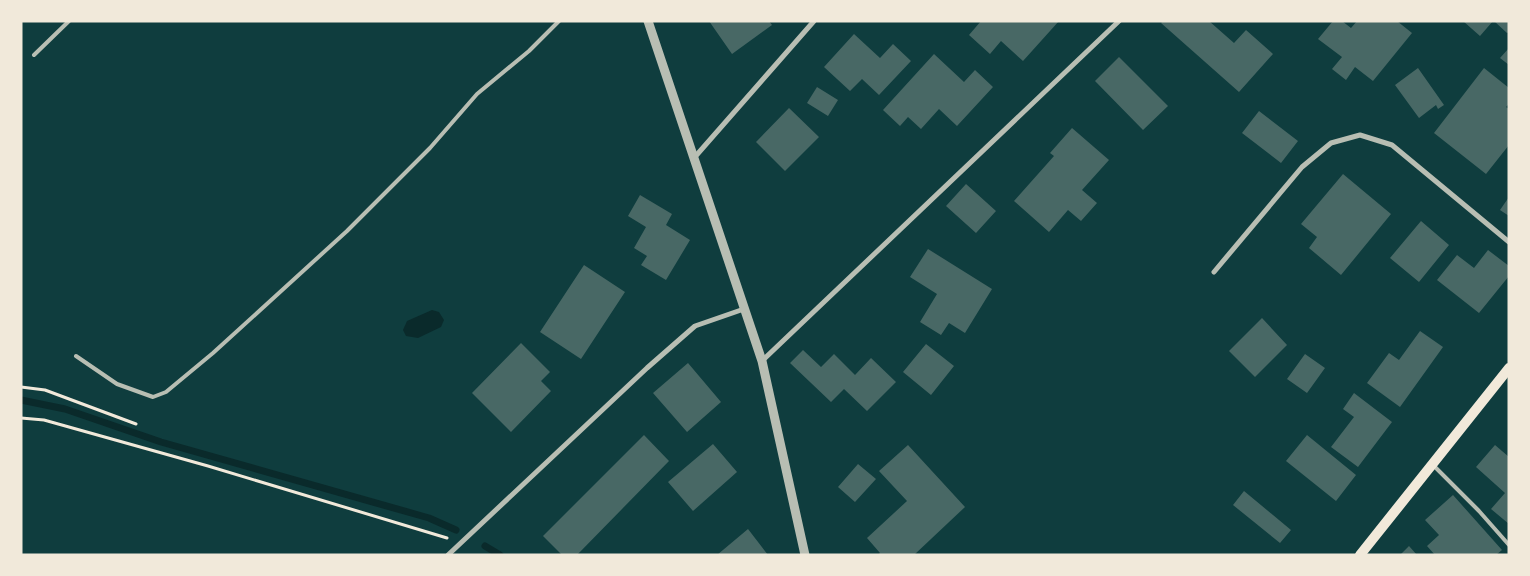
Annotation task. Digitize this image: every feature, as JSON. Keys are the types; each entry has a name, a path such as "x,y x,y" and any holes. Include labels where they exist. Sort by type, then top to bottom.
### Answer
{"main road":[{"path":"1360,555 1509,368"}],"street":[{"path":"648,21 762,362 805,555"},
{"path":"694,158 814,21"},
{"path":"762,362 1118,21"},
{"path":"1214,272 1302,167 1331,143 1360,135 1392,145 1509,242"},
{"path":"448,555 695,326 744,309"}],"lane":[{"path":"34,55 69,21"},
{"path":"76,356 117,384 153,397 166,392 213,354 347,231 430,148 478,94 529,51 559,21"},
{"path":"1432,464 1479,511 1509,545"}],"path":[{"path":"21,388 45,390 136,424"},
{"path":"21,418 44,420 208,466 460,544"}],"water":[{"path":"432,310 439,312 444,320 441,327 418,338 406,336 403,330 407,321"}],"building":[{"path":"709,21 769,21 772,25 732,54"},
{"path":"981,21 1059,21 1023,61 1001,41 990,54 969,35"},
{"path":"1163,21 1209,21 1234,43 1246,30 1273,54 1239,92 1161,23"},
{"path":"1333,21 1342,21 1351,28 1357,21 1397,21 1412,33 1373,81 1355,67 1346,80 1332,69 1342,57 1318,39"},
{"path":"1463,21 1493,21 1480,36"},
{"path":"1494,21 1509,21 1509,32 1507,33"},
{"path":"854,34 880,58 893,44 911,61 879,95 862,79 850,91 824,67"},
{"path":"1509,48 1509,65 1500,58"},
{"path":"934,54 964,82 975,70 993,87 957,126 939,109 921,129 908,117 900,126 883,110"},
{"path":"1119,57 1168,106 1143,130 1095,81"},
{"path":"1418,68 1444,105 1438,109 1436,105 1419,118 1395,85"},
{"path":"1484,68 1509,88 1509,104 1506,107 1509,109 1509,145 1486,174 1434,133"},
{"path":"817,87 838,100 828,116 807,103"},
{"path":"789,108 819,137 785,171 756,142"},
{"path":"1259,111 1298,141 1281,163 1242,133"},
{"path":"1072,128 1109,160 1082,190 1097,203 1081,221 1068,210 1049,232 1014,201 1054,156 1050,153"},
{"path":"1343,174 1391,214 1341,275 1309,248 1317,237 1301,224"},
{"path":"966,184 996,211 976,233 946,206"},
{"path":"640,195 672,214 666,225 690,240 666,280 641,265 647,256 634,248 646,227 628,216"},
{"path":"1509,197 1509,216 1500,210"},
{"path":"1421,221 1449,245 1419,282 1390,258"},
{"path":"928,249 992,289 965,333 949,323 941,335 920,322 937,294 910,277"},
{"path":"1488,250 1509,266 1509,276 1479,313 1437,280 1457,255 1474,268"},
{"path":"584,265 625,292 581,359 540,332"},
{"path":"1262,318 1287,345 1255,377 1229,351"},
{"path":"1420,331 1443,347 1400,407 1367,383 1389,353 1399,360"},
{"path":"521,343 550,372 541,381 551,391 511,432 472,393"},
{"path":"926,344 954,366 931,395 903,372"},
{"path":"803,350 821,367 834,354 855,375 871,358 896,382 867,411 844,389 831,402 790,363"},
{"path":"1305,354 1325,368 1307,393 1287,379"},
{"path":"688,363 721,402 687,432 653,393"},
{"path":"1354,393 1392,422 1358,467 1331,447 1354,417 1343,409"},
{"path":"644,435 669,461 577,555 562,555 543,536"},
{"path":"1307,435 1356,475 1336,501 1286,461"},
{"path":"713,444 737,472 693,511 668,482"},
{"path":"908,445 965,507 914,555 878,555 880,553 867,538 907,501 879,471"},
{"path":"1495,445 1509,457 1509,524 1491,509 1505,493 1476,467"},
{"path":"858,464 876,479 855,502 838,487"},
{"path":"1244,491 1291,530 1280,543 1233,505"},
{"path":"1453,495 1502,550 1496,555 1435,555 1427,546 1439,535 1425,520"},
{"path":"748,529 768,555 717,555"},
{"path":"1409,546 1417,555 1400,555"}],"waterway":[{"path":"21,400 65,409 161,442 429,518 456,530"},
{"path":"485,546 500,555"}]}
